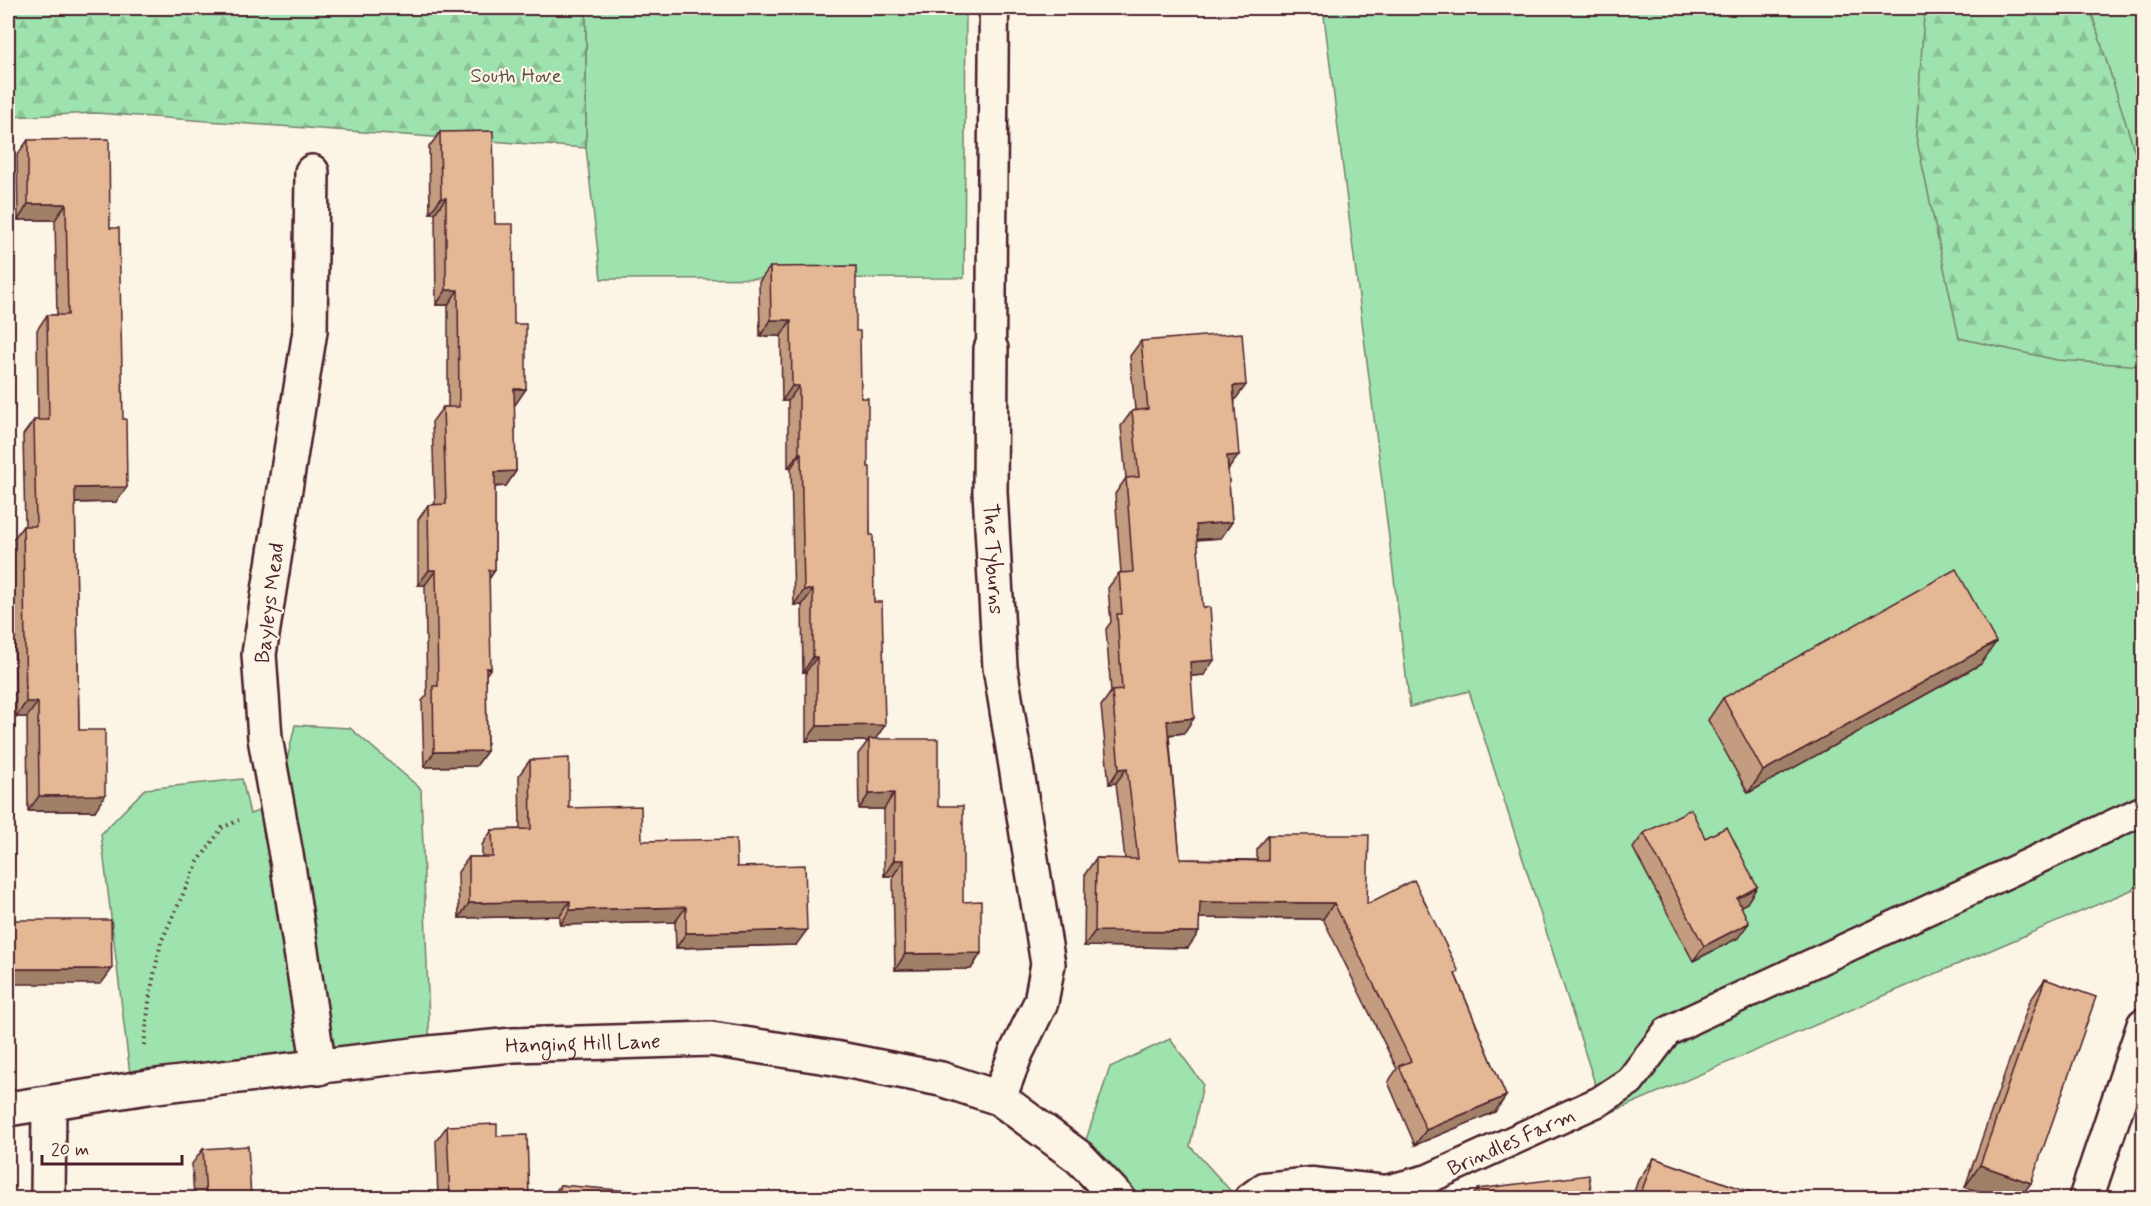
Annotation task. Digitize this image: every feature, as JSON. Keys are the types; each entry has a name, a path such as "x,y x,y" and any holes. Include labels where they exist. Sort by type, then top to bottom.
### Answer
{"street":[{"name":"Bayleys Mead","path":"312,172 310,331 259,654 265,738 278,804 320,1068"},
{"name":"The Tyburns","path":"991,350 990,492 1000,668 1048,964 1041,1002 1016,1053 999,1098"},
{"path":"2086,1198 2144,1025"},
{"name":"Hanging Hill Lane","path":"8,1109 148,1087 430,1053 513,1045 711,1040 834,1058 941,1079 999,1098 1080,1158 1118,1198"},
{"path":"48,1198 49,1104"}],"lane":[{"name":"The Tyburns","path":"991,350 994,8"},
{"name":"Brindles Farm","path":"1249,1198 1264,1187 1312,1182 1386,1190 1428,1179 1600,1101 1630,1081 1668,1032 1692,1019 2144,810"}],"path":[{"path":"148,1087 143,1056 150,994 161,942 198,862 222,828 250,814 278,804"}],"green space":[{"name":"South Hove","path":"8,8 586,8 586,148 96,113 8,117"},
{"path":"586,8 966,8 964,278 601,279 586,148"},
{"path":"1323,8 2143,8 2143,885 1605,1115 1469,691 1410,707"},
{"path":"1921,8 2090,8 2143,178 2143,366 2057,360 1959,338 1916,136 1924,15"},
{"path":"295,725 350,728 421,789 430,1053 132,1091 101,834 145,789 242,779 250,814 277,804"},
{"path":"1170,1039 1203,1084 1190,1146 1237,1198 1118,1198 1080,1158 1110,1067"}],"building":[{"path":"493,131 495,224 513,224 514,324 526,324 526,389 514,389 516,471 495,472 495,570 489,570 491,668 486,668 487,751 434,752 433,686 438,686 436,570 429,570 428,505 446,504 443,407 459,407 458,290 446,290 446,198 441,198 440,132"},
{"path":"109,139 110,228 119,228 123,419 126,419 127,487 75,488 79,730 105,730 105,795 39,796 38,702 26,702 23,526 36,526 34,420 49,420 47,315 68,315 66,204 28,204 28,140"},
{"path":"856,266 856,331 860,331 861,398 868,398 870,535 873,535 874,602 882,602 885,725 817,726 817,657 813,657 813,590 804,590 799,386 792,386 791,320 771,320 770,267"},
{"path":"1242,333 1246,385 1233,386 1239,455 1227,456 1232,522 1196,525 1203,608 1210,607 1214,660 1190,662 1194,718 1167,721 1180,859 1268,861 1268,835 1369,835 1367,904 1414,880 1459,972 1455,974 1506,1096 1426,1130 1399,1066 1411,1061 1334,903 1200,902 1199,932 1095,931 1096,858 1138,859 1127,768 1119,769 1112,691 1122,690 1117,614 1122,614 1119,573 1133,572 1126,478 1139,477 1132,411 1148,409 1141,341"},
{"path":"1956,569 1996,642 1763,771 1723,698"},
{"path":"869,739 938,739 938,806 963,806 963,902 981,901 981,953 905,954 904,860 894,860 894,793 869,794"},
{"path":"569,758 569,808 641,806 642,841 736,839 737,867 805,865 807,930 686,933 686,907 570,910 570,901 469,903 469,857 493,857 492,830 531,829 530,760"},
{"path":"1691,809 1705,838 1727,827 1757,887 1737,898 1749,923 1704,946 1644,833"},
{"path":"8,920 111,920 112,969 8,969"},
{"path":"2045,979 2096,997 2031,1183 1980,1165"},
{"path":"497,1124 497,1136 527,1135 529,1198 450,1198 447,1126"},
{"path":"248,1146 251,1198 206,1198 203,1149"},
{"path":"1654,1158 1767,1198 1639,1198"},
{"path":"1589,1175 1592,1198 1479,1198 1478,1189"},
{"path":"560,1185 653,1193 653,1196 688,1198 559,1198"}]}
